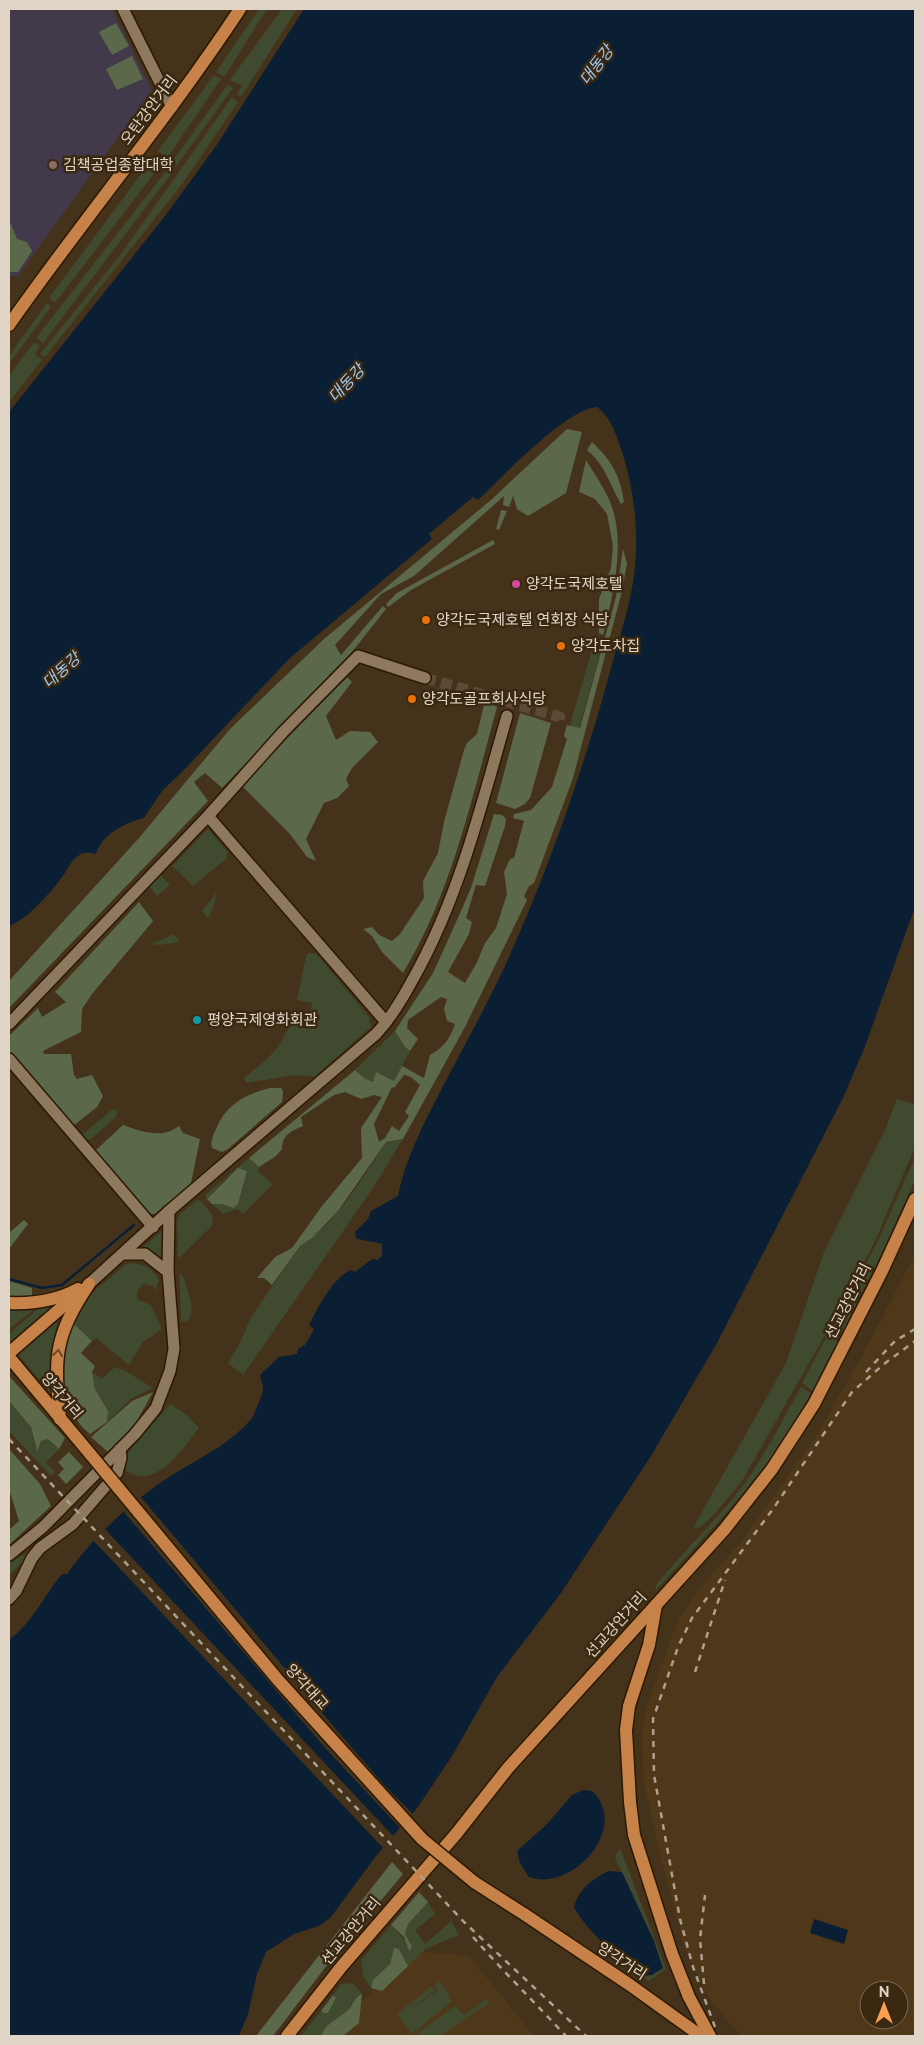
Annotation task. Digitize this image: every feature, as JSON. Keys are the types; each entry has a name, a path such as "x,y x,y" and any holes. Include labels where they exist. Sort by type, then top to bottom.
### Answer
{"main road":[{"name":"오탄강안거리","path":"9,324 57,256 172,107 240,9"},
{"name":"선교강안거리","path":"287,2036 342,1966 456,1834 508,1768 724,1530 772,1469 792,1441 814,1404 882,1271 915,1199"},
{"path":"9,1303 26,1304 49,1300 89,1284"},
{"path":"9,1353 89,1284"},
{"path":"60,1419 57,1361 59,1343 69,1314 89,1284"},
{"name":"양각거리","path":"9,1357 91,1455"},
{"name":"양각대교","path":"91,1455 278,1680 422,1839 474,1882 524,1914"},
{"path":"656,1605 649,1645 630,1706 626,1730 634,1836 672,1954 689,1997 710,2036"},
{"name":"양각거리","path":"524,1914 702,2036"},
{"path":"680,2020 687,2007 689,1997"}],"street":[{"path":"123,9 172,107"},
{"path":"9,1024 208,816 283,732 358,656 424,678"},
{"path":"89,1284 169,1211 376,1034 386,1022 401,1000 428,951 454,892 473,834 506,716"},
{"path":"208,816 386,1022"},
{"path":"9,1059 153,1227"},
{"path":"9,1555 43,1527 120,1450 156,1408 170,1370 174,1349 168,1272 169,1211"},
{"path":"123,1254 145,1254 168,1272"},
{"path":"9,1599 16,1591 32,1558 40,1548 73,1524 117,1473 121,1458 120,1450"}],"shaded area":[{"name":"김책공업종합대학","path":"9,9 112,9 152,90 18,276 9,276"},
{"path":"915,1254 915,2036 741,2036 709,1998 684,1947 656,1839 644,1782 642,1735 646,1707 679,1618 706,1581 741,1542 815,1438 861,1358"},
{"path":"416,1951 469,1956 534,2036 324,2036"}],"green space":[{"path":"259,9 267,9 224,77 216,72"},
{"path":"282,9 297,9 241,97 237,94 242,86 230,80"},
{"path":"116,23 129,46 112,55 99,32"},
{"path":"132,56 143,79 117,90 106,69"},
{"path":"214,75 221,79 167,158 158,151"},
{"path":"228,84 233,88 177,165 172,162"},
{"path":"232,97 238,102 183,183 45,357 40,354 118,258"},
{"path":"153,158 162,163 55,303 49,298"},
{"path":"170,166 174,170 43,343 36,338"},
{"path":"11,224 17,239 27,242 32,251 18,272 9,272 9,225"},
{"path":"47,303 51,307 9,364 9,356"},
{"path":"34,342 40,346 35,354 42,360 9,402 9,376"},
{"path":"567,429 582,432 566,493 528,516 517,509 513,496 509,507 503,505 504,496 414,576 381,594 335,645 341,655 383,606 386,609 344,662 222,788 205,773 194,782 208,801 9,1008 9,981 139,838 230,729 324,639 491,500"},
{"path":"592,442 614,469 624,502 621,504 599,462 587,450"},
{"path":"586,460 610,503 617,532 618,547 615,577 603,635 599,633 599,599 611,568 613,546 607,514 595,499 579,492"},
{"path":"501,510 507,511 499,530 496,529"},
{"path":"493,540 495,544 411,590 388,607 386,604 397,593"},
{"path":"623,549 627,563 622,591 573,778 534,883 529,886 524,896 527,900 465,1027 403,1139 386,1142 338,1211 312,1238 300,1246 272,1285 264,1278 257,1278 275,1257 292,1248 322,1206 362,1158 361,1128 382,1097 374,1095 361,1099 345,1092 334,1095 301,1117 303,1126 285,1137 282,1149 276,1156 259,1167 249,1158 355,1070 364,1078 373,1082 376,1072 394,1081 402,1066 424,1078 430,1055 446,1042 455,1024 447,1021 444,1009 447,999 441,997 408,1020 407,1028 418,1039 410,1051 405,1047 395,1031 433,973 471,888 494,814 502,815 506,819 505,826 485,886 476,885 466,918 472,922 469,934 448,972 465,983 485,943 496,928 507,894 504,872 510,859 514,858 524,821 513,818 514,814 531,810 552,787 567,739 564,736 567,725 580,728 616,597","holes":["404,1075 411,1077 420,1085 405,1112 409,1116 399,1131 392,1126 385,1138 379,1142 374,1124 392,1087 394,1088"]},
{"path":"595,639 603,642 579,729 570,725"},
{"path":"347,677 352,682 326,716 336,740 350,731 370,732 378,742 352,768 346,779 349,786 337,798 324,803 306,839 316,861 307,857 290,834 241,785"},
{"path":"438,688 454,692 452,698 436,694"},
{"path":"468,696 485,701 484,707 467,702"},
{"path":"485,701 497,707 459,843 435,910 403,973 382,952 372,936 363,929 372,927 379,935 392,941 400,934 424,898 423,881 438,853 444,822 464,750 467,743 477,734"},
{"path":"520,713 551,723 530,798 525,804 515,809 496,803"},
{"path":"208,829 227,851 227,858 193,886 172,866"},
{"path":"157,876 162,876 170,885 157,896 149,886 150,882"},
{"path":"217,892 214,905 208,918 202,911"},
{"path":"139,902 153,921 92,994 82,1009 81,1032 43,1051 44,1054 71,1054 74,1075 77,1079 92,1075 103,1096 97,1107 73,1126 9,1053 9,1036 38,1008 42,1017 66,1002 55,992"},
{"path":"174,934 179,942 160,945 152,944"},
{"path":"309,953 316,954 321,959 369,1017 371,1027 314,1077 295,1075 246,1083 244,1078 264,1062 281,1042 294,1013 311,1016 312,1003 297,1000 306,956"},
{"path":"395,1031 405,1047 410,1051 394,1081 376,1072 374,1082 364,1078 355,1070"},
{"path":"270,1088 281,1088 283,1091 282,1102 228,1149 222,1152 212,1148 211,1145 216,1129 225,1113 245,1097"},
{"path":"897,1099 914,1104 915,1101 915,1147 875,1241 842,1305 742,1481 717,1511 702,1526 696,1528 694,1526 786,1363 824,1252 885,1130"},
{"path":"113,1109 117,1112 116,1117 91,1139 85,1141 83,1134"},
{"path":"123,1125 152,1133 166,1132 179,1126 183,1133 200,1139 191,1183 155,1214 146,1213 95,1151"},
{"path":"403,1139 373,1188 243,1375 228,1363 240,1343 251,1317 300,1246 314,1236 338,1212 386,1142"},
{"path":"915,1157 915,1180 885,1246 813,1391 802,1383 877,1243"},
{"path":"249,1158 259,1167 258,1171 273,1184 243,1214 238,1209 223,1214 212,1204 222,1204 233,1208 238,1203 244,1185 227,1177 207,1199 205,1195"},
{"path":"238,1168 247,1171 238,1204 233,1208 222,1204 212,1204 207,1199"},
{"path":"197,1200 201,1201 213,1216 212,1226 178,1259 177,1221 180,1214"},
{"path":"24,1220 28,1224 9,1249 9,1233"},
{"path":"163,1230 164,1260 142,1248"},
{"path":"131,1263 148,1268 159,1281 155,1291 153,1286 143,1284 137,1291 137,1299 151,1305 162,1329 143,1342 129,1365 96,1338 92,1341 73,1323 92,1293 125,1265"},
{"path":"179,1274 183,1276 192,1306 187,1322 181,1321"},
{"path":"9,1281 32,1288 32,1297 9,1296"},
{"path":"50,1306 51,1308 12,1345 9,1341 9,1334 38,1309"},
{"path":"9,1311 32,1311 9,1329"},
{"path":"58,1319 50,1361 52,1395 17,1353"},
{"path":"73,1323 92,1341 81,1353 95,1366 92,1372 95,1389 108,1411 107,1422 90,1434 79,1423 66,1397 64,1382 65,1352"},
{"path":"115,1367 124,1370 153,1388 132,1398 107,1422 108,1411 95,1389 92,1372 102,1379"},
{"path":"9,1376 65,1438 59,1449 48,1439 41,1441 37,1451 31,1427 9,1401"},
{"path":"801,1387 811,1393 778,1448 740,1497 655,1591 656,1585 724,1509 753,1472"},
{"path":"153,1392 134,1426 108,1452 91,1437 132,1401"},
{"path":"9,1401 31,1427 35,1447 41,1441 48,1439 59,1449 46,1462 55,1472 51,1476 9,1431"},
{"path":"170,1404 187,1415 199,1428 177,1456 159,1471 149,1475 138,1476 127,1472 123,1465 124,1457"},
{"path":"9,1449 40,1484 51,1506 9,1545 9,1530 19,1521 9,1489"},
{"path":"69,1452 83,1467 66,1484 58,1475 64,1469 58,1462"},
{"path":"31,1551 31,1553 9,1576 9,1563"},
{"path":"620,1848 666,1969 649,1981 641,1976 652,1975 662,1968 654,1941 616,1860 615,1857"},
{"path":"392,1862 403,1874 327,1965 273,2036 256,2036"},
{"path":"419,1892 428,1902 408,1924 405,1933 412,1947 409,1951 404,1937 391,1925"},
{"path":"428,1902 435,1914 415,1930 425,1944 451,1921 459,1935 425,1949 408,1966 399,1949 392,1955 389,1965 376,1979 371,1988 363,1976 361,1960 391,1925 407,1943 409,1940 405,1933 408,1924"},
{"path":"394,1948 399,1949 408,1966 382,1991 371,1988 373,1980 390,1964"},
{"path":"439,1981 452,2001 412,2034 397,2014 432,1986 435,1990 408,2012 438,1990 434,1985"},
{"path":"353,1983 362,1994 359,1995 349,2009 329,2024 321,2036 301,2036 321,2011 328,2013 336,1998 333,1995 341,1984"},
{"path":"362,1994 359,2023 343,2036 321,2036 326,2027 349,2009 359,1995"},
{"path":"333,1995 336,1998 328,2013 324,2013 321,2011"},
{"path":"486,1999 489,2003 440,2036 414,2036 455,2006 464,2015"}],"water":[{"name":"대동강","path":"304,9 915,9 915,907 864,1049 843,1098 717,1343 651,1456 561,1593 497,1677 452,1756 418,1807 376,1856 331,1917 319,1926 294,1934 266,1952 257,1974 248,2014 239,2036 9,2036 9,1640 25,1625 62,1574 67,1574 91,1544 119,1516 166,1479 219,1447 252,1418 263,1392 260,1375 279,1357 297,1354 298,1349 305,1345 314,1329 309,1325 317,1310 331,1288 343,1275 350,1270 355,1272 372,1259 378,1260 382,1255 382,1244 358,1239 355,1232 368,1219 371,1211 398,1196 405,1170 420,1131 505,966 535,896 562,824 598,716 629,602 634,576 636,530 627,470 610,422 597,407 569,419 534,446 478,500 473,497 429,534 432,539 289,659 162,791 144,818 115,830 103,841 96,854 85,853 75,858 46,897 23,918 9,926 9,412 165,216 216,146"},
{"path":"583,1790 592,1791 602,1806 605,1822 601,1838 591,1854 578,1866 562,1875 546,1879 529,1877 520,1863 517,1851 547,1824 572,1795"},
{"path":"608,1871 622,1872 654,1941 663,1968 652,1975 641,1976 614,1953 587,1926 574,1907 583,1889"},
{"path":"814,1919 848,1930 844,1944 810,1933"}],"pier":[{"path":"140,1496 335,1728 385,1786 415,1816 402,1830 326,1749 123,1511"},
{"path":"104,1528 395,1838 385,1850 93,1540"}],"waterway":[{"path":"9,1279 42,1288 62,1285 134,1225"}],"tunnel":[{"path":"425,678 560,717 558,723"}],"railway":[{"path":"866,1372 895,1341 915,1329"},
{"path":"715,2027 693,1967 680,1919 654,1775 653,1719 678,1647 692,1618 773,1509 852,1392 884,1364 915,1341"},
{"path":"9,1439 464,1922 586,2036"},
{"path":"695,1672 725,1580"},
{"path":"704,1984 700,1939 705,1895"},
{"path":"473,1937 566,2036"}],"place":[{"name":"김책공업종합대학","path":"53,165"},
{"name":"양각도국제호텔","path":"516,584"},
{"name":"양각도국제호텔 연회장 식당","path":"426,620"},
{"name":"양각도차집","path":"561,646"},
{"name":"양각도골프회사식당","path":"412,699"},
{"name":"평양국제영화회관","path":"197,1020"}]}
